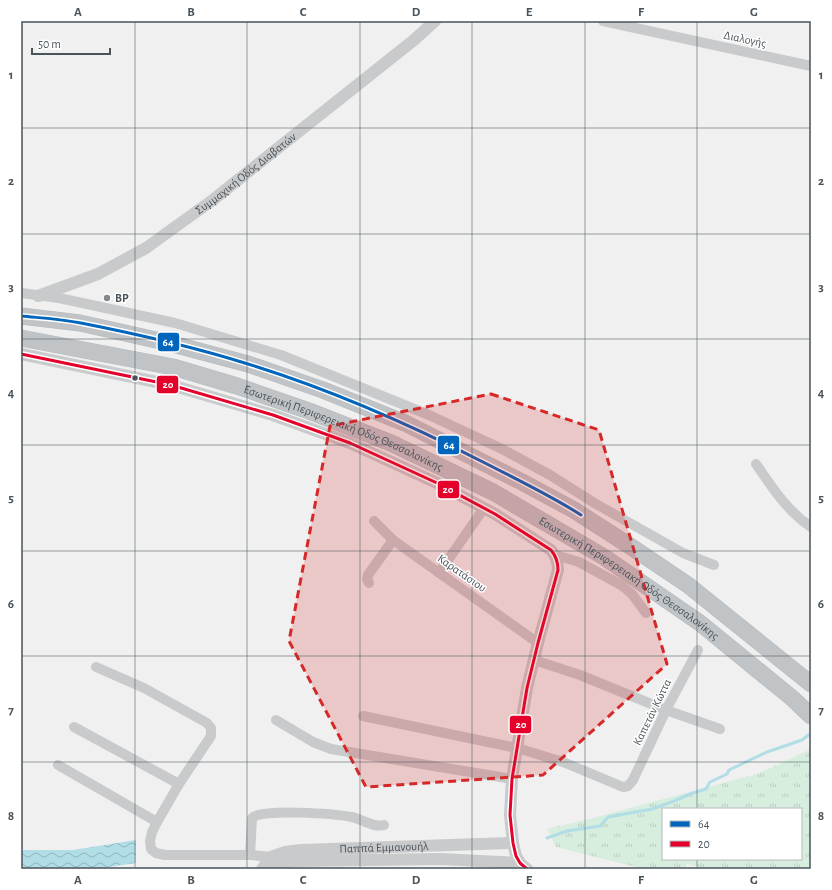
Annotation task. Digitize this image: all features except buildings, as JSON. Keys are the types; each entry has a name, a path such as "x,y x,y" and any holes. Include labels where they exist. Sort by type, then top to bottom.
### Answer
{"highway":[{"name":"Εσωτερική Περιφερειακή Οδός Θεσσαλονίκης","path":"21,316 80,323 165,342 248,364 323,390 405,423 574,510 624,542 688,584 811,684"},
{"name":"Εσωτερική Περιφερειακή Οδός Θεσσαλονίκης","path":"21,338 173,368 238,386 309,411 392,444 493,492 604,557 700,623 787,694 811,716"}],"street":[{"name":"Συμμαχική Οδός Διαβατών","path":"38,296 104,271 134,256 152,244 256,166 414,40 435,21"},
{"name":"Διαλογής","path":"603,21 811,66"},
{"path":"21,293 59,298 176,323 228,338 302,363 429,415 502,449 550,475 596,504 683,553 714,565"},
{"path":"21,354 171,384 273,415 350,443 437,483 484,508 551,550 558,563 558,570 527,688 512,779 510,815 513,843 516,856 523,866"},
{"path":"756,464 798,518 811,527"},
{"path":"439,573 484,508"},
{"name":"Καρατάσιου","path":"374,521 393,540 538,643"},
{"path":"369,583 367,579 368,575 393,540"},
{"path":"555,555 580,562 621,585 632,594 646,613"},
{"name":"Καπετάν Κώττα","path":"517,748 563,762 623,787 628,786 633,780 666,710 698,650"},
{"path":"534,660 580,675 666,710 720,729"},
{"path":"96,668 144,688 208,723 211,728 211,736 179,784 152,832 150,841 151,849 156,853 165,855 250,855 271,857"},
{"path":"363,716 517,748"},
{"path":"276,720 313,742 331,749 512,779"},
{"path":"74,727 179,784"},
{"path":"58,765 158,822"},
{"path":"250,855 252,818 259,814 297,813 348,816 377,826 384,825"},
{"name":"Παππά Εμμανουήλ","path":"271,857 284,852 301,850 513,843"},
{"path":"262,869 271,857"},
{"name":"Παππά Εμμανουήλ","path":"265,869 276,864 295,862 441,859 471,865 523,866"}],"highlighted area":[{"path":"491,394 599,430 667,664 543,775 366,787 289,641 330,426"}],"green space":[{"path":"811,749 811,869 706,869 687,864 685,869 644,869 556,847 547,829 760,773"}],"water":[{"path":"136,840 136,863 94,869 21,869 21,850 73,850"}],"waterway":[{"path":"547,838 567,831 600,826 608,817 652,809 706,789 710,782 727,774 729,770 767,752 802,740 811,733"}],"transit line":[{"name":"64","path":"21,316 74,322 165,341 228,358 308,384 397,420 533,487 581,515"},
{"name":"20","path":"21,354 171,385 273,415 350,443 437,483 495,514 551,550 558,564 558,570 527,688 512,779 510,815 513,843 516,856 520,863 527,869"}],"place":[{"name":"BP","path":"107,298"}]}
